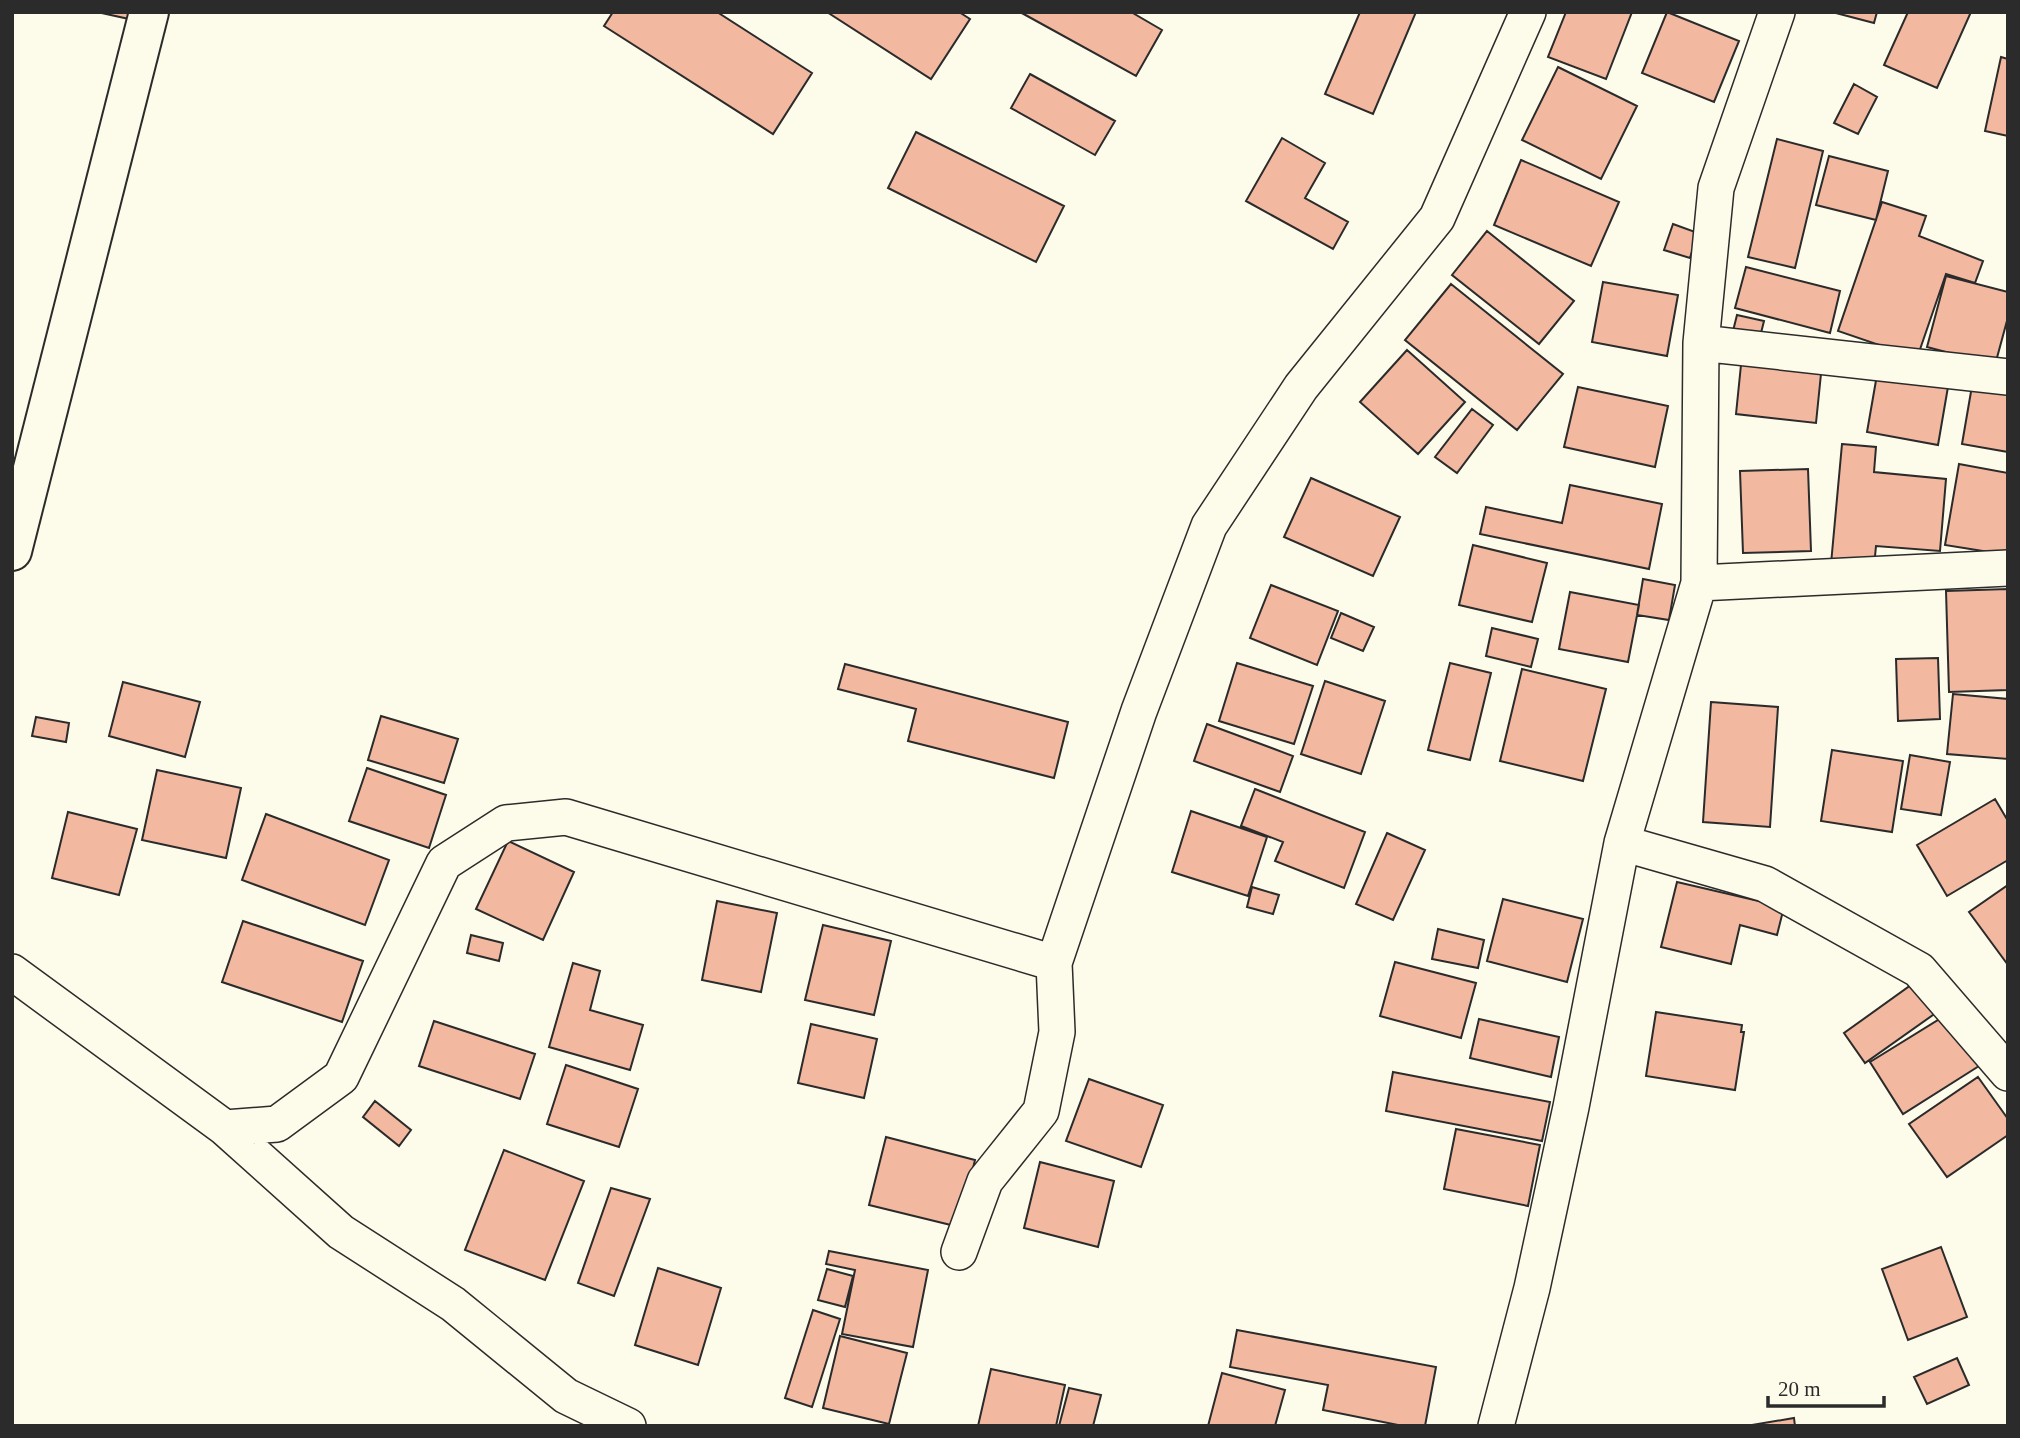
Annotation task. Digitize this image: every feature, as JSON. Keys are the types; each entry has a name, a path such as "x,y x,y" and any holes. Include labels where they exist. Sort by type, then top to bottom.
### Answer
{"main road":[{"path":"12,551 149,12"}],"street":[{"path":"959,1252 985,1181 1041,1111 1057,1032 1055,963 1139,710 1209,526 1301,387 1437,218 1528,12"},
{"path":"1496,1426 1532,1288 1571,1107 1622,843 1699,583 1701,343 1716,188 1777,12"},
{"path":"1701,343 2008,377"},
{"path":"1699,583 2008,568"},
{"path":"225,1128 277,1124 341,1077 444,863 506,823 566,817 1055,963"},
{"path":"1622,843 1765,884 1919,971 2008,1073"},
{"path":"12,972 225,1128 341,1232 453,1304 566,1395 628,1426"}],"building":[{"path":"97,12 130,12 129,19"},
{"path":"613,12 717,12 812,73 773,134 604,26"},
{"path":"827,12 959,12 970,19 931,79"},
{"path":"1020,12 1131,12 1162,30 1136,76"},
{"path":"1360,12 1416,12 1373,114 1325,94"},
{"path":"1566,12 1632,12 1606,79 1548,57"},
{"path":"1667,12 1739,41 1714,102 1642,73"},
{"path":"1832,12 1877,12 1874,23"},
{"path":"1908,12 1971,12 1937,88 1884,65"},
{"path":"2001,57 2008,59 2008,136 1985,131"},
{"path":"1558,67 1637,106 1601,179 1522,140"},
{"path":"1030,74 1115,121 1095,155 1011,108"},
{"path":"1854,84 1877,97 1858,134 1834,123"},
{"path":"916,132 1064,206 1036,262 888,188"},
{"path":"1282,138 1325,163 1305,198 1348,222 1333,249 1246,201"},
{"path":"1777,139 1823,151 1795,268 1748,257"},
{"path":"1829,156 1888,171 1876,220 1816,205"},
{"path":"1521,160 1619,202 1591,266 1494,225"},
{"path":"1882,202 1926,216 1919,236 1983,261 1975,283 1946,274 1917,358 1838,331"},
{"path":"1673,224 1698,233 1690,258 1664,250"},
{"path":"1487,231 1574,301 1539,344 1452,275"},
{"path":"1746,267 1840,291 1830,333 1735,308"},
{"path":"1946,276 2008,292 2008,317 1995,365 1927,347"},
{"path":"1603,282 1678,295 1667,356 1592,342"},
{"path":"1451,284 1563,374 1517,430 1405,340"},
{"path":"1737,315 1764,321 1759,341 1732,335"},
{"path":"1407,350 1465,402 1418,454 1360,402"},
{"path":"1742,355 1822,364 1816,423 1736,414"},
{"path":"1878,369 1949,381 1938,445 1867,432"},
{"path":"1973,380 2008,386 2008,452 1962,444"},
{"path":"1578,387 1668,406 1655,467 1564,447"},
{"path":"1472,409 1493,425 1457,473 1435,457"},
{"path":"1842,444 1876,447 1874,472 1946,479 1940,551 1876,546 1874,567 1831,564"},
{"path":"1959,464 2008,473 2008,555 1945,545"},
{"path":"1808,469 1811,551 1743,553 1740,471"},
{"path":"1311,478 1400,517 1373,576 1284,537"},
{"path":"1570,485 1662,504 1649,569 1480,534 1486,507 1562,523"},
{"path":"1473,545 1547,563 1532,622 1459,605"},
{"path":"1643,579 1675,585 1669,620 1637,615"},
{"path":"1271,585 1338,611 1317,665 1250,638"},
{"path":"2008,589 2008,690 1949,692 1946,591"},
{"path":"1570,592 1639,605 1628,662 1559,649"},
{"path":"1341,613 1374,627 1363,651 1331,638"},
{"path":"1492,628 1538,639 1531,667 1486,656"},
{"path":"1938,658 1940,719 1898,721 1896,659"},
{"path":"1237,663 1313,686 1294,744 1219,721"},
{"path":"1450,663 1491,673 1470,760 1428,750"},
{"path":"845,664 1068,722 1054,778 908,741 916,709 838,689"},
{"path":"1522,669 1606,689 1583,781 1500,761"},
{"path":"1325,681 1385,701 1361,774 1301,754"},
{"path":"123,682 200,702 185,757 109,736"},
{"path":"1953,694 2008,699 2008,759 1947,754"},
{"path":"1711,702 1778,707 1770,827 1703,822"},
{"path":"381,716 458,739 444,783 368,760"},
{"path":"36,717 69,723 66,742 32,736"},
{"path":"1207,724 1293,756 1280,792 1194,761"},
{"path":"1832,750 1903,761 1892,832 1821,821"},
{"path":"1910,755 1950,762 1941,815 1901,809"},
{"path":"367,768 446,795 429,848 349,821"},
{"path":"157,770 241,788 226,858 142,840"},
{"path":"1255,789 1365,832 1344,888 1275,861 1283,842 1241,826"},
{"path":"1995,799 2008,821 2008,860 1947,896 1917,845"},
{"path":"1191,811 1267,837 1248,896 1172,872"},
{"path":"68,812 137,829 119,895 52,878"},
{"path":"266,814 389,860 365,925 242,880"},
{"path":"1387,833 1425,850 1393,920 1356,904"},
{"path":"508,841 574,872 543,940 476,909"},
{"path":"1677,882 1784,907 1777,935 1740,925 1731,964 1661,947"},
{"path":"2008,885 2008,965 1969,912"},
{"path":"1252,887 1279,895 1273,914 1247,907"},
{"path":"1503,899 1583,919 1567,982 1487,961"},
{"path":"717,901 777,913 761,992 702,980"},
{"path":"243,921 363,961 342,1022 222,982"},
{"path":"823,925 891,941 874,1015 805,1000"},
{"path":"1438,929 1484,940 1478,968 1432,959"},
{"path":"471,935 503,943 499,961 467,953"},
{"path":"1395,962 1476,983 1461,1038 1380,1016"},
{"path":"573,963 600,971 590,1010 643,1025 630,1070 549,1047"},
{"path":"1918,980 1940,1010 1865,1063 1844,1033"},
{"path":"1656,1012 1742,1025 1741,1032 1744,1032 1735,1090 1646,1076"},
{"path":"1946,1015 1979,1066 1903,1114 1870,1062"},
{"path":"1479,1019 1559,1037 1551,1077 1470,1058"},
{"path":"434,1021 535,1054 520,1099 419,1066"},
{"path":"811,1024 877,1039 864,1098 798,1083"},
{"path":"566,1065 638,1089 619,1147 547,1124"},
{"path":"1393,1072 1550,1102 1542,1141 1386,1111"},
{"path":"1978,1077 2008,1119 2008,1135 1947,1177 1909,1124"},
{"path":"1089,1079 1163,1105 1141,1167 1066,1141"},
{"path":"375,1101 411,1130 399,1146 363,1117"},
{"path":"1456,1129 1540,1145 1528,1206 1444,1189"},
{"path":"886,1137 975,1160 959,1227 869,1205"},
{"path":"504,1150 584,1181 545,1280 465,1250"},
{"path":"1040,1162 1114,1181 1098,1247 1024,1228"},
{"path":"611,1188 650,1199 614,1296 578,1283"},
{"path":"1941,1247 1967,1317 1908,1340 1882,1269"},
{"path":"829,1251 928,1270 913,1347 842,1334 855,1270 826,1264"},
{"path":"658,1268 721,1288 698,1365 635,1345"},
{"path":"827,1269 853,1276 845,1307 818,1300"},
{"path":"813,1310 840,1319 812,1407 785,1398"},
{"path":"1237,1330 1436,1367 1425,1426 1403,1426 1323,1410 1328,1385 1230,1367"},
{"path":"840,1336 907,1353 889,1424 823,1408"},
{"path":"1957,1358 1969,1385 1927,1404 1914,1377"},
{"path":"991,1369 1065,1385 1056,1426 978,1426"},
{"path":"1222,1373 1285,1390 1275,1426 1208,1426"},
{"path":"1069,1388 1101,1395 1093,1426 1059,1426"},
{"path":"1794,1418 1795,1426 1746,1426"}]}
